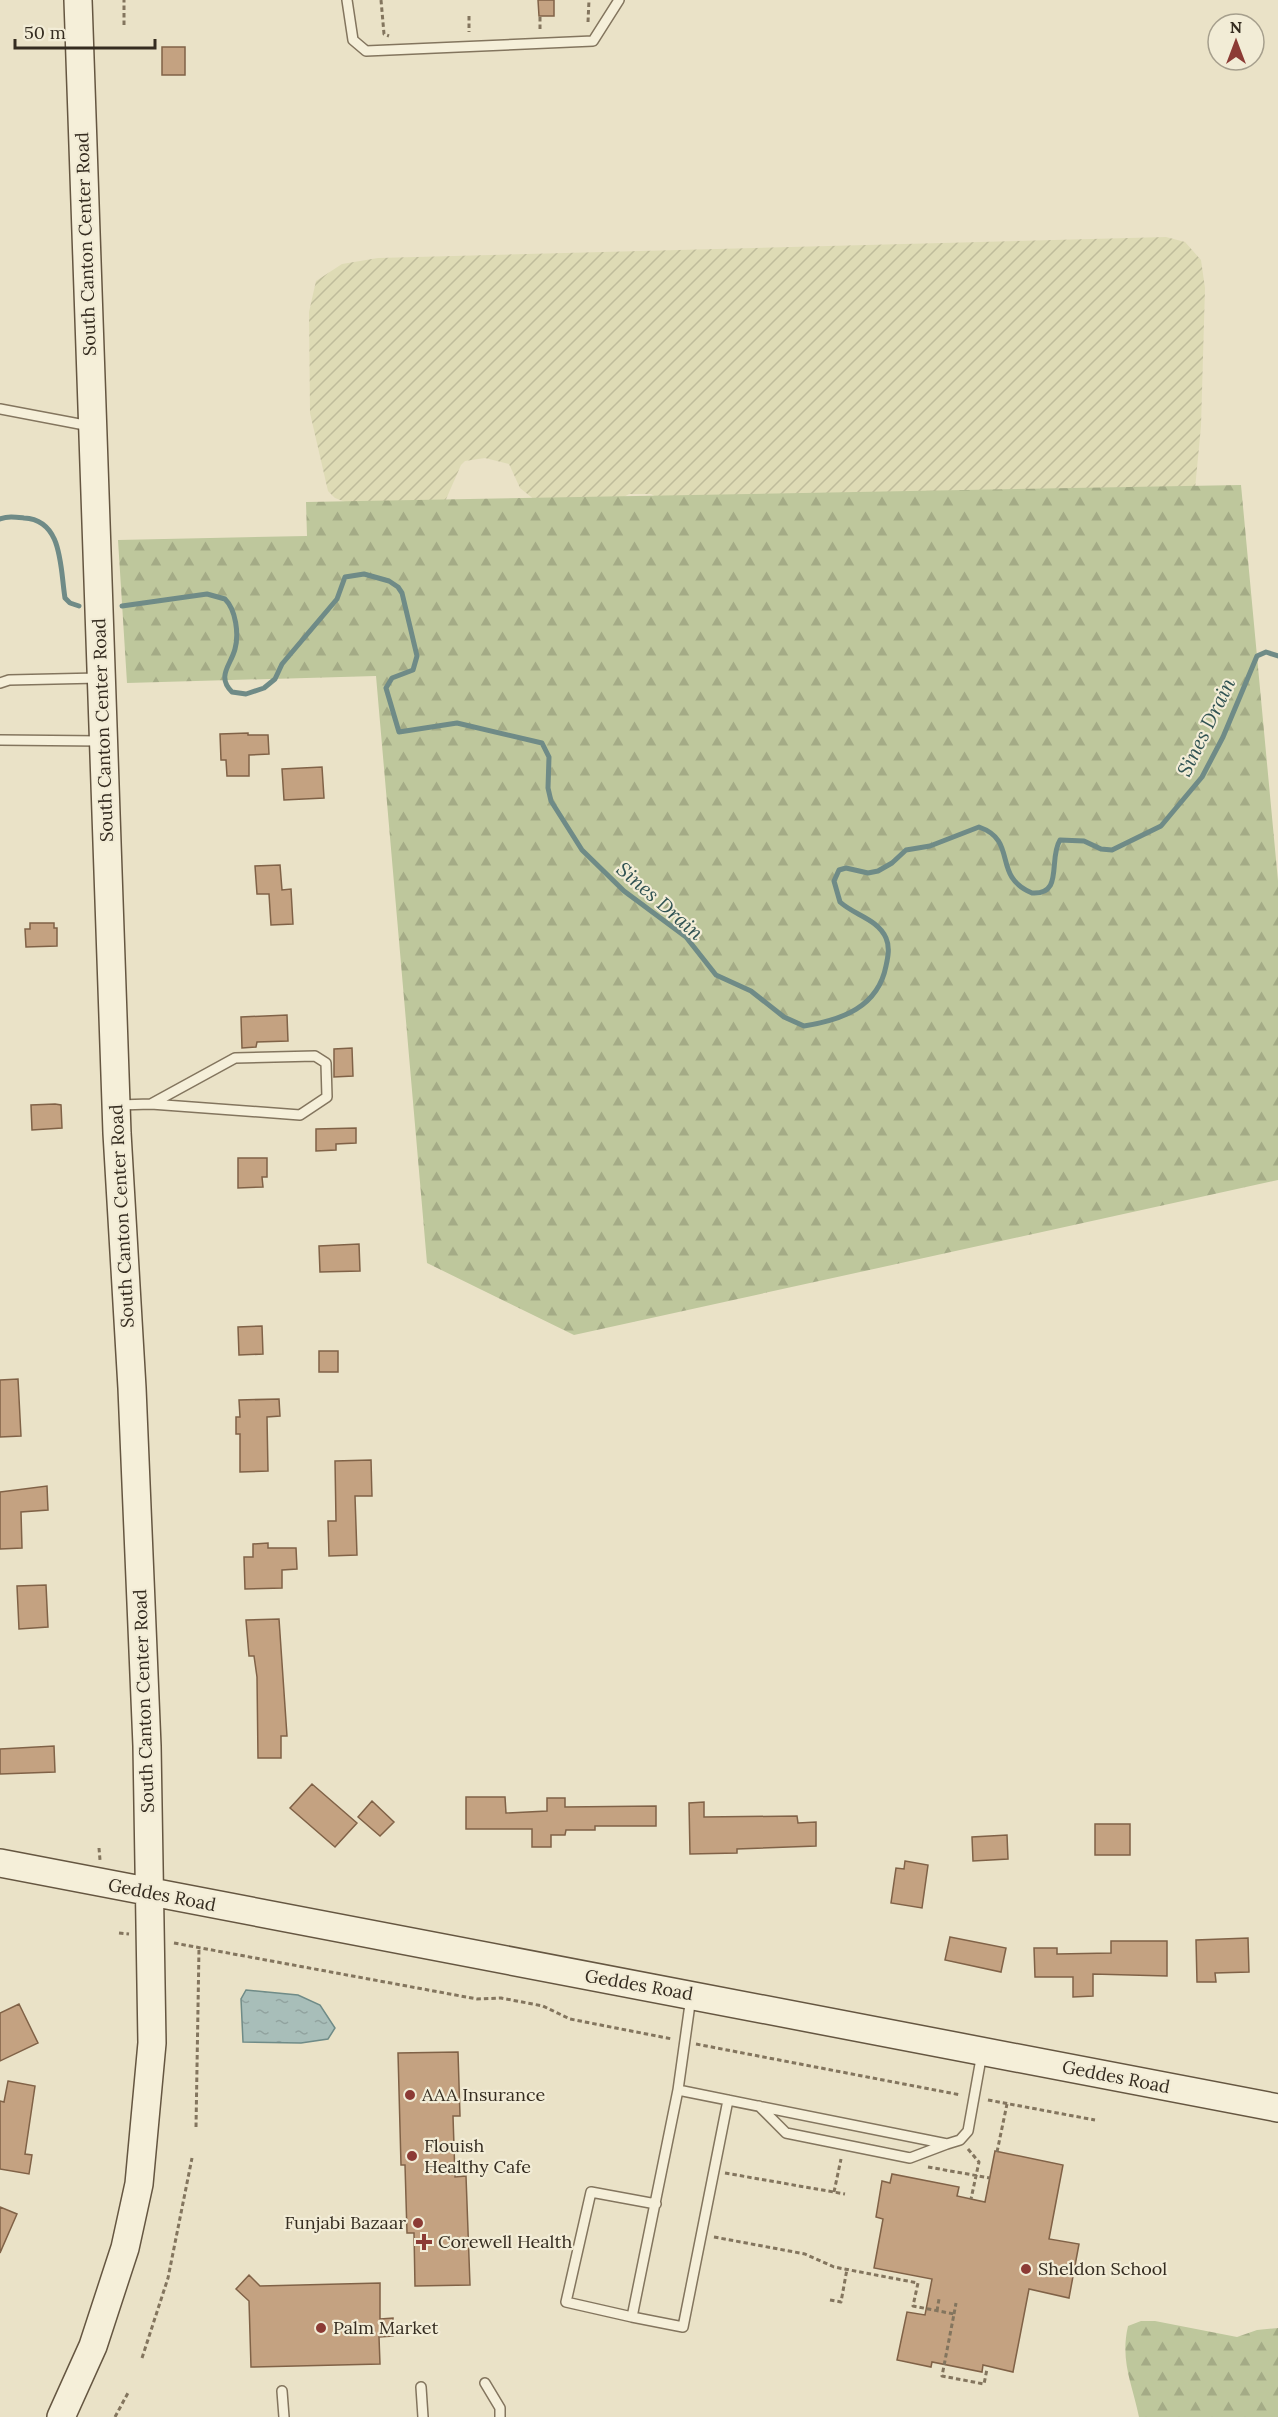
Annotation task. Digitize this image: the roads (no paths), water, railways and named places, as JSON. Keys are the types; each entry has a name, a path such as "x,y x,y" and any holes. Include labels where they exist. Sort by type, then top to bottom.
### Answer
{"main road":[{"name":"South Canton Center Road","path":"61,2417 107,2310 125,2248 139,2184 152,2043 147,1746 132,1388 116,1105 78,0"},
{"name":"Geddes Road","path":"0,1863 1278,2108"}],"lane":[{"path":"347,0 353,40 366,51 593,41 619,0"},
{"path":"0,409 93,427"},
{"path":"0,683 9,680 101,678"},
{"path":"0,740 103,741"},
{"path":"116,1105 152,1104 300,1115 327,1097 326,1063 315,1056 235,1058 152,1104"},
{"path":"632,2317 678,2090 691,1995"},
{"path":"759,2106 786,2133 910,2158 960,2140 968,2131 982,2051"},
{"path":"678,2090 947,2144"},
{"path":"656,2204 591,2192 566,2302 684,2327 728,2100"},
{"path":"485,2383 500,2408 500,2417"},
{"path":"421,2387 423,2417"},
{"path":"282,2391 284,2417"}],"water":[{"path":"246,1990 298,1995 320,2005 335,2028 328,2039 301,2043 243,2042 241,1999"}],"waterway":[{"name":"Sines Drain","path":"0,519 24,518 37,521 46,527 57,547 65,598 70,603 79,606"},
{"name":"Sines Drain","path":"122,606 207,594 225,599 232,609 237,636 225,681 232,692 246,694 264,688 275,679 282,664 337,599 345,577 364,574 389,581 402,593 417,656 413,670 392,678 386,688 399,732 457,723 542,743 549,757 548,788 551,801 582,850 624,891 686,937 716,975 751,991 784,1017 804,1026 845,1015 867,1001 882,980 886,966 888,945 882,932 872,922 840,902 834,881 839,870 846,868 868,873 878,871 892,863 906,850 930,846 979,827 991,833 998,841 1012,877 1020,886 1032,893 1042,892 1052,882 1060,840 1084,841 1101,849 1112,850 1161,826 1202,777 1223,737 1257,656 1266,652 1278,656"}],"place":[{"name":"AAA Insurance","path":"410,2095"},
{"name":"Flouish Healthy Cafe","path":"412,2156"},
{"name":"Funjabi Bazaar","path":"418,2223"},
{"name":"Corewell Health","path":"424,2242"},
{"name":"Sheldon School","path":"1026,2269"},
{"name":"Palm Market","path":"321,2328"}]}
